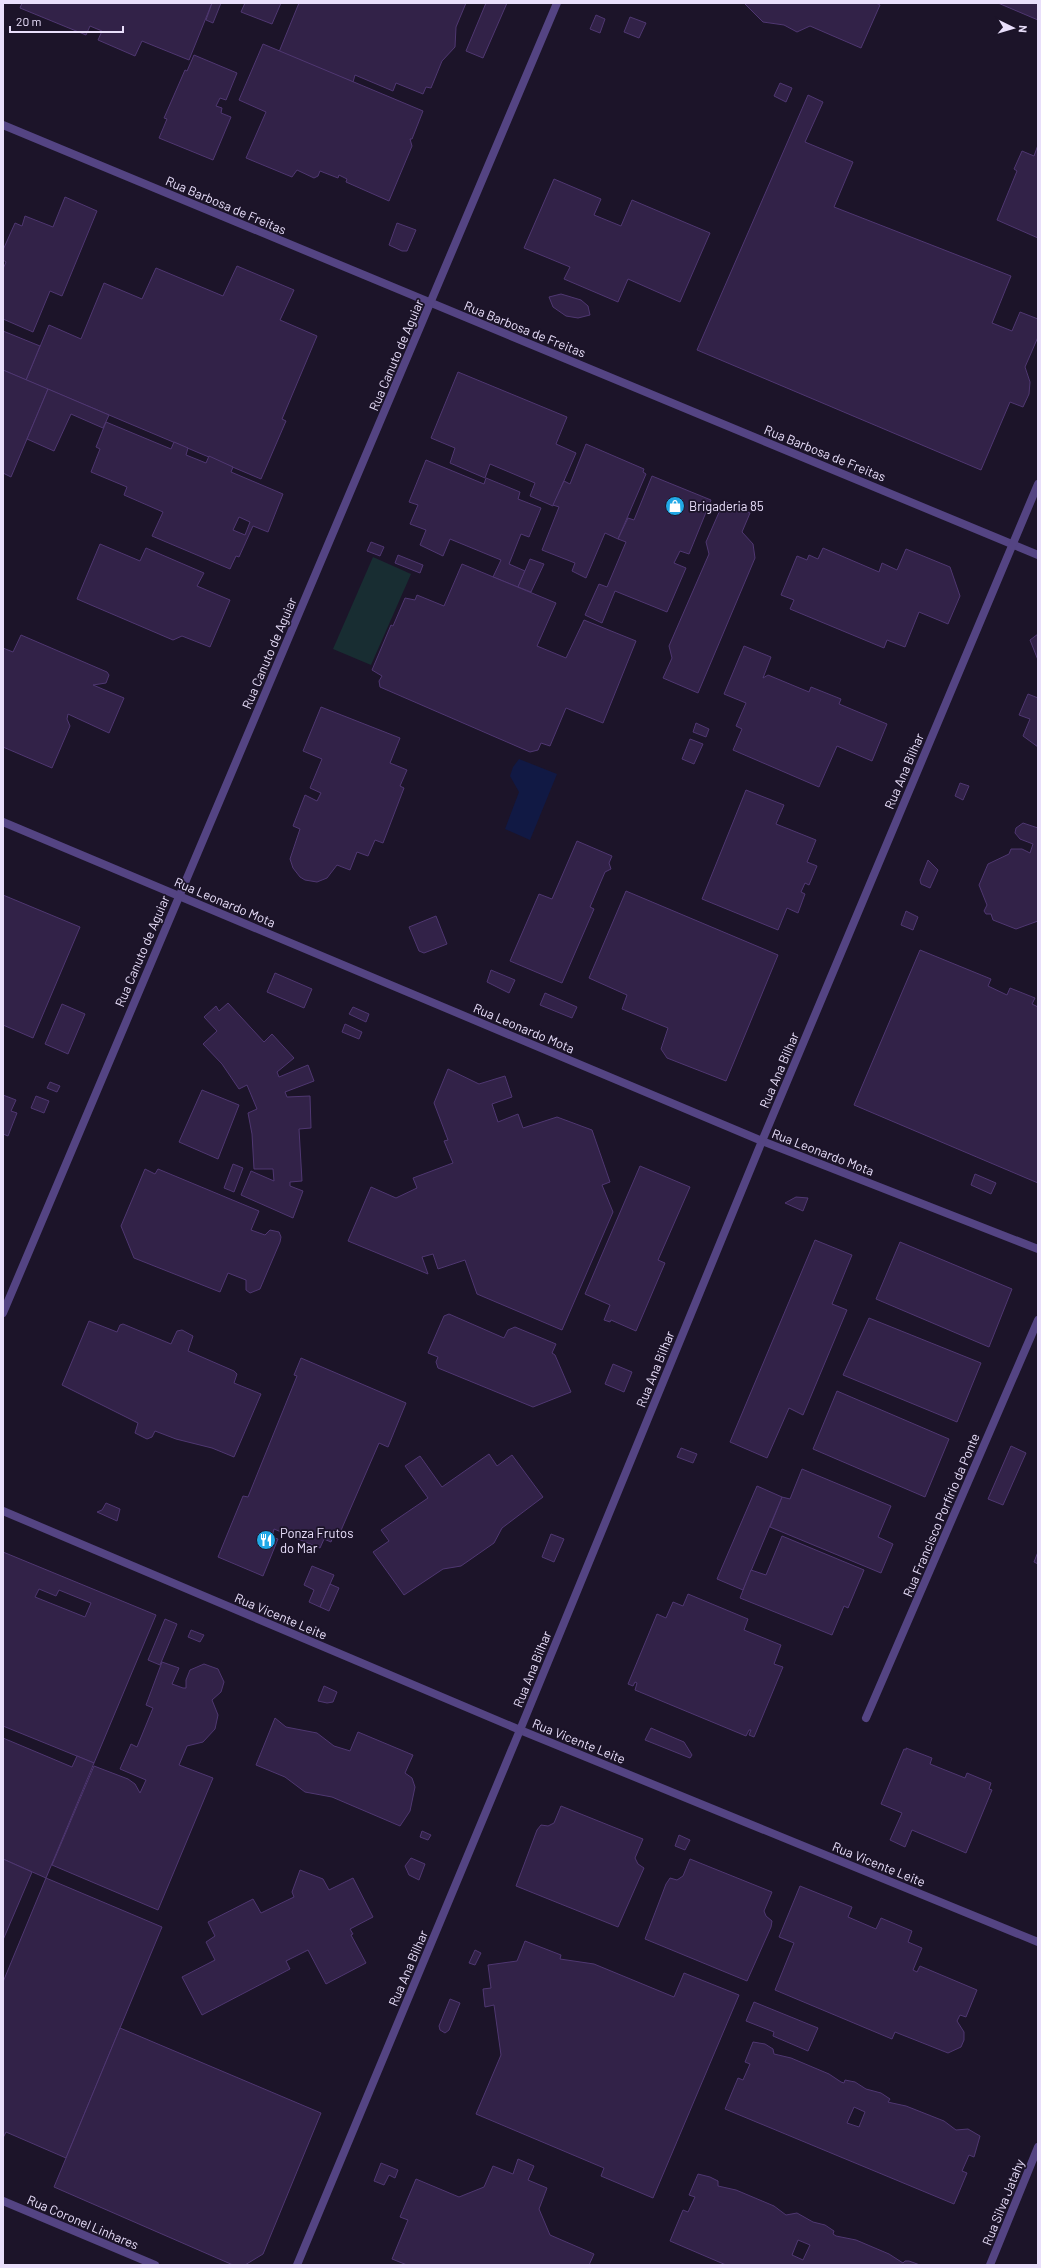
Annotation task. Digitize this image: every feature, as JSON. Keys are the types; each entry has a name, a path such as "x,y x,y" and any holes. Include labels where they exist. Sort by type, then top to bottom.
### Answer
{"street":[{"name":"Rua Canuto de Aguiar","path":"3,1313 557,3"},
{"name":"Rua Barbosa de Freitas","path":"3,125 1038,555"},
{"name":"Rua Ana Bilhar","path":"297,2265 520,1730 762,1141 1038,484"},
{"name":"Rua Leonardo Mota","path":"3,822 762,1141 1038,1249"},
{"name":"Rua Francisco Porfírio da Ponte","path":"866,1718 1038,1320"},
{"name":"Rua Vicente Leite","path":"3,1511 520,1730 1038,1942"},
{"name":"Rua Silva Jatahy","path":"990,2265 1038,2147"},
{"name":"Rua Coronel Linhares","path":"3,2201 155,2265"}],"green space":[{"path":"373,557 411,574 371,665 333,649"}],"shaded area":[{"path":"519,759 557,774 530,840 505,829 519,792 510,776 513,767"}],"building":[{"path":"22,3 212,3 189,60 142,41 135,56 98,40 102,31 90,26 86,35 20,8"},
{"path":"212,3 221,3 213,23 206,20"},
{"path":"245,3 281,3 272,24 241,12"},
{"path":"299,3 466,3 456,27 455,47 442,61 431,88 426,87 423,94 396,83 393,91 355,75 353,82 279,52"},
{"path":"486,3 507,3 483,58 466,51"},
{"path":"744,3 876,3 880,5 861,48 810,26 797,32 784,25 763,22"},
{"path":"998,3 1038,3 1038,20"},
{"path":"596,15 605,19 600,33 590,29"},
{"path":"630,17 646,23 639,38 624,32"},
{"path":"263,44 423,111 412,139 410,139 412,146 389,201 346,182 347,179 339,175 338,178 320,171 318,176 314,178 297,170 292,177 246,158 266,112 239,100"},
{"path":"194,55 237,73 226,100 220,98 216,106 222,108 221,113 231,117 213,160 159,138 167,119 164,118 185,70 187,71"},
{"path":"780,83 792,88 786,102 774,96"},
{"path":"808,95 823,102 805,142 853,162 834,207 1011,276 992,323 1012,331 1020,312 1038,319 1038,337 1025,367 1030,382 1029,394 1023,407 1010,402 981,470 697,350"},
{"path":"1038,145 1038,238 997,220 1017,171 1014,169 1022,151 1034,156"},
{"path":"554,179 601,199 594,215 621,226 632,200 710,233 680,302 628,279 618,302 564,279 570,267 524,248"},
{"path":"65,197 97,211 62,296 50,291 33,332 3,319 3,269 6,262 3,260 3,250 15,223 22,226 25,216 53,227"},
{"path":"397,223 416,230 407,251 402,251 389,245"},
{"path":"237,266 294,290 280,320 317,336 282,419 286,421 261,479 26,380 49,325 81,339 104,283 142,299 156,268 223,296"},
{"path":"561,294 581,300 588,306 590,315 578,318 566,316 553,307 549,297"},
{"path":"3,331 40,346 26,380 3,370"},
{"path":"3,370 48,389 11,477 3,473"},
{"path":"458,372 567,417 556,444 576,453 553,506 530,496 535,483 490,464 485,478 450,463 455,448 431,438"},
{"path":"48,389 109,415 103,428 71,414 54,451 27,439"},
{"path":"106,422 171,449 174,442 188,448 186,455 206,463 209,456 233,467 231,472 283,494 268,532 253,526 239,557 236,556 230,569 152,536 163,512 124,495 127,487 91,472 100,449 96,447","holes":["239,517 250,522 245,535 233,530"]},
{"path":"586,444 644,469 643,472 646,474 618,539 605,533 586,578 572,571 575,563 542,550 559,507 553,505 564,481 570,484"},
{"path":"426,460 484,484 486,478 520,492 518,499 541,508 529,537 521,534 509,564 525,571 518,587 493,577 501,560 450,539 443,556 420,545 426,530 410,524 418,505 409,502"},
{"path":"652,476 711,500 689,554 680,551 674,563 686,568 667,612 615,591 602,623 585,615 599,584 607,587 626,542 618,539 628,518 634,520"},
{"path":"724,501 750,513 742,532 753,544 755,558 698,693 663,678 672,658 669,646 709,554 706,542"},
{"path":"371,542 384,547 380,556 367,551"},
{"path":"100,544 140,561 146,548 204,573 197,586 230,600 210,647 182,636 173,640 77,599"},
{"path":"823,548 879,572 882,563 897,570 906,549 950,567 960,596 948,624 919,612 905,647 887,640 884,648 790,609 794,600 781,595 797,556 807,560 809,555 818,559"},
{"path":"398,555 423,565 420,573 395,563"},
{"path":"530,559 544,564 531,592 518,587"},
{"path":"462,564 556,603 537,646 566,658 584,620 636,641 603,723 566,708 550,746 541,743 538,750 530,752 380,687 379,681 382,676 372,670 391,625 393,626 405,598 415,600 417,595 444,606"},
{"path":"1038,634 1038,660 1030,640"},
{"path":"21,635 107,672 109,675 106,683 93,685 124,698 109,733 68,714 67,719 70,726 52,768 3,747 3,648 13,652"},
{"path":"744,646 771,657 763,678 768,675 809,692 811,687 841,699 839,704 887,724 872,761 837,746 819,787 733,750 742,729 736,726 746,703 724,694"},
{"path":"1028,694 1038,698 1038,747 1023,736 1030,719 1019,715"},
{"path":"321,707 400,738 390,763 407,770 400,786 404,788 383,843 375,840 368,856 357,852 350,870 337,865 327,878 317,882 305,880 300,877 293,868 290,859 300,829 293,826 305,795 317,801 321,793 310,788 322,759 303,751"},
{"path":"696,723 709,729 706,737 693,732"},
{"path":"690,739 703,744 694,764 682,759"},
{"path":"960,783 969,786 963,800 955,796"},
{"path":"746,790 784,805 776,824 816,840 807,862 817,866 809,885 805,883 801,892 805,894 798,913 787,908 778,930 702,899"},
{"path":"1023,823 1038,828 1038,921 1016,929 993,920 991,914 986,914 984,911 987,905 979,885 988,864 1009,854 1011,849 1022,849 1030,853 1033,844 1020,839 1015,833 1016,828"},
{"path":"577,841 612,856 609,863 611,869 605,872 590,907 594,909 562,983 510,961 539,894 552,899"},
{"path":"928,860 938,870 930,888 921,884 920,880"},
{"path":"626,891 778,955 726,1081 667,1058 661,1049 668,1028 622,1009 627,995 589,978"},
{"path":"3,895 80,927 33,1038 3,1025"},
{"path":"906,911 918,917 913,930 901,925"},
{"path":"436,916 447,944 424,953 419,951 409,927"},
{"path":"920,950 991,979 988,986 1007,995 1010,988 1035,998 1032,1004 1038,1007 1038,1183 854,1105"},
{"path":"491,970 515,980 509,993 487,982"},
{"path":"275,973 312,989 304,1008 267,992"},
{"path":"545,993 577,1007 572,1018 540,1005"},
{"path":"228,1003 264,1042 272,1034 294,1058 277,1072 279,1077 308,1065 314,1081 285,1092 287,1097 310,1096 311,1128 299,1129 302,1181 290,1182 290,1186 303,1191 293,1218 241,1195 251,1171 274,1181 273,1169 254,1169 252,1134 248,1113 257,1109 247,1085 239,1089 222,1064 203,1044 217,1031 204,1017 216,1006 219,1011"},
{"path":"62,1004 85,1014 68,1054 45,1044"},
{"path":"353,1007 369,1014 366,1022 349,1014"},
{"path":"345,1024 362,1032 359,1039 342,1032"},
{"path":"448,1069 479,1084 505,1076 512,1097 492,1104 498,1122 518,1114 523,1128 557,1117 592,1130 610,1182 602,1185 613,1212 562,1330 477,1294 465,1260 438,1269 433,1254 422,1257 428,1274 348,1241 371,1187 396,1198 417,1188 413,1178 453,1163 444,1141 448,1140 434,1103"},
{"path":"50,1082 60,1086 57,1092 47,1088"},
{"path":"202,1090 239,1105 218,1159 179,1142"},
{"path":"3,1095 16,1100 11,1111 17,1113 8,1136 3,1134"},
{"path":"36,1096 49,1101 44,1113 31,1108"},
{"path":"233,1164 243,1168 234,1192 224,1188"},
{"path":"640,1166 690,1187 658,1260 665,1263 636,1331 611,1320 610,1322 604,1320 610,1305 585,1294"},
{"path":"145,1169 155,1174 158,1169 259,1211 251,1230 265,1235 270,1230 279,1232 281,1237 260,1289 250,1293 246,1290 246,1280 228,1273 220,1292 134,1258 121,1226"},
{"path":"975,1174 996,1183 991,1194 971,1185"},
{"path":"796,1197 808,1198 803,1211 785,1203"},
{"path":"815,1240 852,1255 832,1304 847,1310 803,1415 789,1408 767,1458 730,1442"},
{"path":"900,1242 1012,1289 989,1347 876,1299"},
{"path":"449,1314 504,1338 508,1330 515,1327 556,1344 552,1353 555,1355 571,1392 533,1407 438,1368 436,1362 438,1357 428,1353 444,1316"},
{"path":"869,1318 981,1363 957,1422 843,1375"},
{"path":"89,1321 117,1332 120,1325 123,1324 171,1344 177,1331 182,1330 193,1336 188,1351 234,1371 237,1374 234,1383 261,1394 234,1457 212,1448 176,1439 155,1431 152,1437 147,1439 135,1433 138,1423 62,1385"},
{"path":"301,1358 406,1403 388,1447 379,1443 339,1535 334,1533 331,1542 324,1539 320,1548 274,1529 272,1537 278,1539 263,1576 218,1557 243,1496 248,1497 297,1376 294,1375"},
{"path":"613,1364 632,1372 624,1392 605,1384"},
{"path":"837,1391 949,1439 925,1497 813,1449"},
{"path":"1011,1446 1026,1453 1003,1505 988,1499"},
{"path":"681,1448 697,1454 693,1463 677,1457"},
{"path":"489,1454 497,1466 512,1455 543,1497 502,1528 494,1543 461,1566 443,1569 404,1595 373,1552 389,1541 381,1530 428,1498 405,1466 420,1456 442,1487"},
{"path":"802,1469 891,1506 878,1537 893,1544 881,1573 770,1527 782,1497 790,1499"},
{"path":"757,1486 782,1497 743,1590 717,1579"},
{"path":"106,1503 120,1509 117,1521 97,1512 102,1510"},
{"path":"551,1534 564,1539 554,1562 542,1557"},
{"path":"782,1536 864,1570 848,1608 844,1606 832,1635 740,1598 751,1570 766,1575"},
{"path":"3,1552 156,1615 94,1763 3,1726","holes":["39,1589 56,1596 59,1590 91,1603 85,1617 35,1597"]},
{"path":"1038,1552 1038,1564 1034,1562"},
{"path":"312,1566 334,1575 320,1607 309,1602 314,1590 304,1585"},
{"path":"330,1584 339,1588 329,1611 320,1607"},
{"path":"688,1594 748,1619 744,1630 781,1645 774,1664 783,1667 754,1737 749,1735 751,1730 749,1730 746,1736 635,1690 637,1683 635,1682 633,1686 628,1684 657,1614 666,1618 673,1602 683,1606"},
{"path":"165,1619 177,1624 160,1665 148,1660"},
{"path":"191,1630 204,1635 200,1642 188,1637"},
{"path":"162,1662 179,1668 172,1684 183,1688 186,1688 186,1680 190,1670 204,1664 218,1669 224,1682 221,1692 212,1700 218,1715 215,1729 203,1742 187,1746 179,1765 213,1778 158,1910 52,1865 94,1766 128,1779 135,1784 140,1793 146,1780 120,1769 131,1744 137,1747 153,1708 146,1705"},
{"path":"324,1686 337,1692 333,1702 327,1703 318,1701"},
{"path":"275,1718 286,1727 317,1733 334,1746 350,1751 358,1732 413,1755 405,1773 412,1778 415,1787 410,1811 400,1826 332,1797 305,1792 285,1777 256,1765"},
{"path":"651,1728 684,1742 692,1755 690,1758 645,1740"},
{"path":"3,1738 72,1767 77,1756 94,1763 46,1878 3,1859"},
{"path":"906,1748 932,1758 930,1764 965,1778 967,1773 991,1783 989,1789 992,1790 966,1853 912,1830 905,1847 890,1840 902,1813 881,1804 904,1749 906,1750"},
{"path":"561,1806 643,1839 635,1858 638,1864 644,1868 618,1927 516,1886 537,1830 541,1825 548,1826 554,1823"},
{"path":"422,1831 431,1835 428,1840 420,1837"},
{"path":"679,1835 690,1840 685,1850 675,1846"},
{"path":"411,1858 425,1864 419,1880 409,1875 405,1866"},
{"path":"3,1859 32,1872 3,1940"},
{"path":"690,1859 772,1892 764,1911 766,1916 772,1921 771,1927 747,1981 645,1939 666,1884 670,1878 677,1880 683,1876"},
{"path":"300,1870 323,1879 329,1890 353,1878 373,1917 350,1929 353,1934 351,1935 366,1963 326,1984 308,1950 286,1961 290,1969 202,2015 182,1977 215,1960 206,1942 215,1936 208,1922 253,1899 261,1913 294,1897 292,1892"},
{"path":"46,1878 162,1927 66,2158 6,2132 3,2138 3,1982"},
{"path":"800,1886 852,1907 848,1917 876,1929 881,1918 912,1931 908,1942 922,1948 913,1970 917,1972 920,1966 977,1990 966,2017 960,2015 957,2021 964,2032 964,2040 961,2047 948,2053 895,2032 892,2039 775,1990 794,1943 779,1937"},
{"path":"525,1941 561,1955 560,1959 594,1964 674,1997 684,1973 739,1995 653,2198 601,2176 604,2168 476,2114 501,2055 494,2005 485,2007 483,1989 491,1988 488,1965 517,1961"},
{"path":"475,1950 481,1953 475,1965 469,1963"},
{"path":"450,1999 460,2003 449,2030 445,2033 440,2030 439,2026"},
{"path":"754,2002 818,2028 808,2051 773,2036 774,2032 746,2021"},
{"path":"120,2028 321,2113 263,2254 245,2265 233,2265 54,2187"},
{"path":"753,2042 765,2044 773,2049 774,2054 791,2058 829,2074 841,2082 844,2083 845,2080 855,2082 866,2089 881,2093 890,2099 888,2102 906,2106 944,2121 956,2130 968,2129 980,2136 974,2157 969,2155 962,2171 967,2173 954,2204 725,2109 738,2078 743,2080 750,2064 745,2062","holes":["854,2107 865,2112 859,2127 847,2123"]},
{"path":"518,2159 534,2166 528,2180 547,2188 539,2209 550,2235 594,2254 589,2265 407,2265 392,2259 408,2220 400,2217 416,2179 459,2197 484,2187 493,2166 513,2174"},
{"path":"381,2163 398,2170 395,2178 389,2175 384,2185 374,2181"},
{"path":"698,2174 710,2177 718,2181 718,2186 736,2190 774,2206 786,2215 797,2213 813,2222 825,2225 834,2231 833,2234 836,2236 856,2240 889,2254 903,2263 905,2261 909,2261 920,2265 726,2265 670,2241 683,2210 688,2212 695,2197 689,2195","holes":["798,2240 810,2245 803,2260 792,2255"]}],"place":[{"name":"Brigaderia 85","path":"675,506"},
{"name":"Ponza Frutos do Mar","path":"266,1540"}]}
